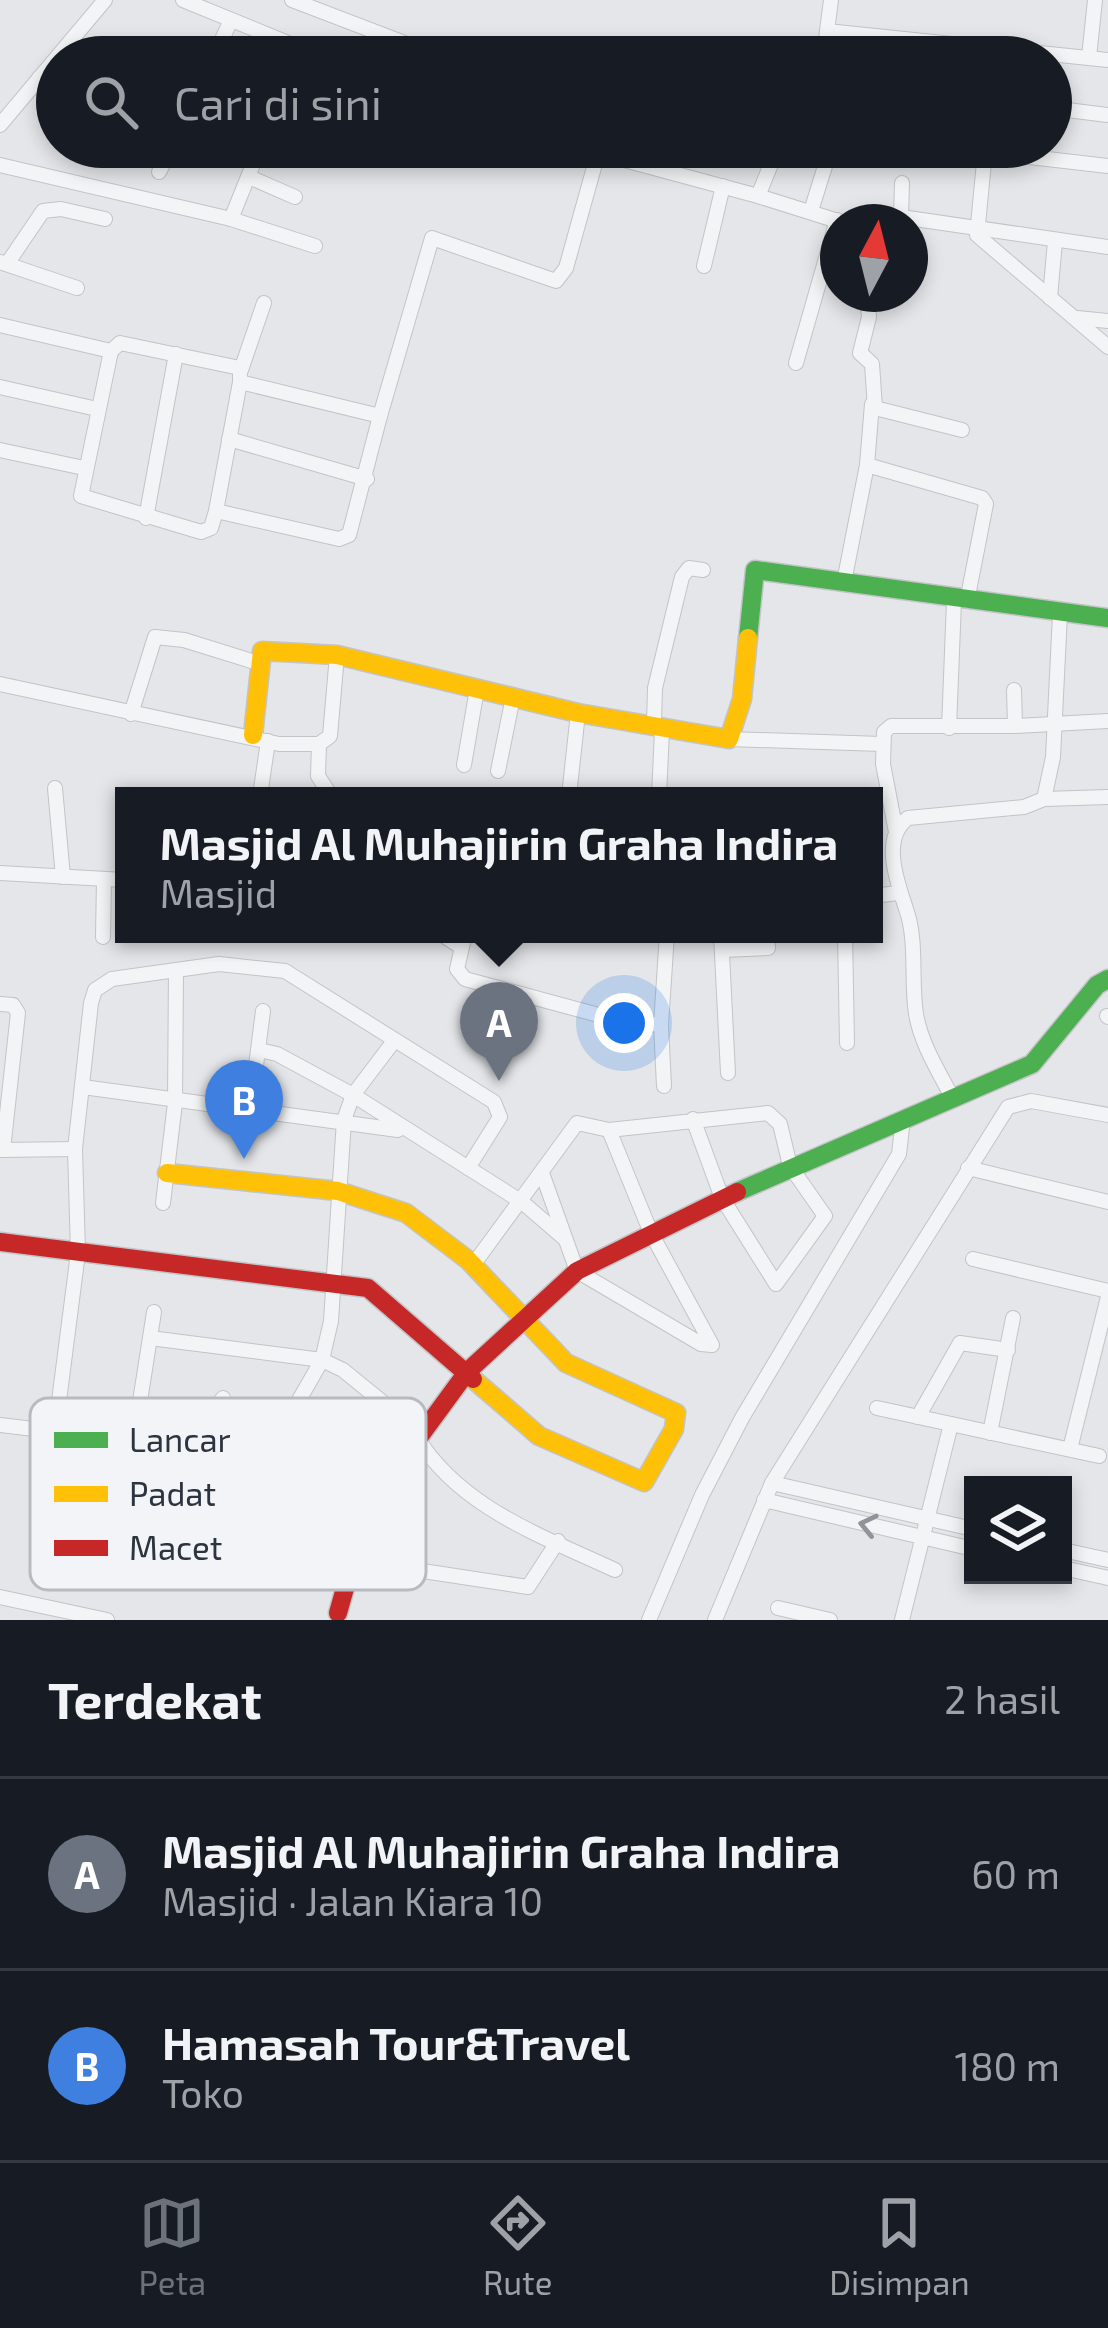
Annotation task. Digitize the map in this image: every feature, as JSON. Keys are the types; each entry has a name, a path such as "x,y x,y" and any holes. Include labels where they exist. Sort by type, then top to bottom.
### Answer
{"street":[{"path":"83,0 92,14"},
{"path":"73,36 105,0"},
{"path":"183,0 263,36"},
{"path":"292,0 372,36"},
{"path":"826,36 831,0"},
{"path":"1089,57 1095,0"},
{"path":"224,36 231,20"},
{"path":"827,31 877,36"},
{"path":"1072,55 1108,60"},
{"path":"0,125 36,80"},
{"path":"1072,111 1108,115"},
{"path":"1072,162 1108,166"},
{"path":"0,164 231,219 315,245"},
{"path":"159,172 161,168"},
{"path":"231,219 252,168"},
{"path":"217,511 339,539 355,526 380,416 432,238 556,280 566,268 594,168"},
{"path":"653,168 820,214"},
{"path":"758,196 769,168"},
{"path":"811,211 824,168"},
{"path":"984,168 977,235 1108,347"},
{"path":"249,177 295,197"},
{"path":"902,184 901,217 1108,247"},
{"path":"704,266 723,187"},
{"path":"77,288 4,263 43,211 61,208 105,219"},
{"path":"1050,298 1055,241"},
{"path":"796,363 820,284"},
{"path":"264,304 240,376 211,528 201,532 83,500 84,468 111,351 117,343 176,354 240,376 380,416"},
{"path":"844,582 867,466 872,364 860,353 869,312"},
{"path":"1076,317 1108,321"},
{"path":"0,325 111,351"},
{"path":"146,518 176,354"},
{"path":"0,387 97,409"},
{"path":"872,403 882,413 962,430"},
{"path":"229,439 367,479"},
{"path":"0,450 84,468"},
{"path":"867,466 982,498 986,504 960,601 949,728"},
{"path":"659,787 655,688 682,577 688,568 703,570"},
{"path":"729,739 742,699 755,570 1108,618"},
{"path":"1044,799 1056,723 1060,614"},
{"path":"131,714 155,638 184,640 260,664"},
{"path":"260,787 260,664 262,651 268,648 337,655 578,713 729,739 882,745"},
{"path":"0,684 131,714 319,744 330,736 335,713 337,655"},
{"path":"464,765 477,689"},
{"path":"1014,690 1015,726"},
{"path":"499,771 512,697"},
{"path":"575,787 578,713"},
{"path":"953,1099 916,1016 910,916 897,893 896,832 882,745 891,726 1108,721"},
{"path":"319,744 318,776 325,787"},
{"path":"56,788 63,877"},
{"path":"896,832 908,818 1024,807 1044,799 1108,797"},
{"path":"0,874 115,880"},
{"path":"103,937 104,880"},
{"path":"883,895 897,893"},
{"path":"462,943 457,969 465,979 617,1020 661,1025"},
{"path":"664,1086 661,1025 666,943"},
{"path":"722,943 728,1073"},
{"path":"730,943 768,948 768,943"},
{"path":"845,943 847,1043"},
{"path":"59,1398 78,1253 75,1149 95,990 112,979 219,964 285,971 496,1105 500,1117 468,1168"},
{"path":"164,1203 175,1103 176,970"},
{"path":"426,1423 467,1372 578,1271 790,1166 1032,1064 1097,985 1108,980"},
{"path":"0,1004 13,1005 18,1012 1,1150 75,1149"},
{"path":"250,1112 263,1011"},
{"path":"300,1398 322,1360 334,1283 344,1120 353,1095 394,1041"},
{"path":"259,1050 278,1054 353,1095 522,1202 566,1239"},
{"path":"83,1087 408,1132"},
{"path":"715,1620 772,1484 968,1168 1016,1102 1108,1115"},
{"path":"473,1264 577,1123 609,1130 693,1119 768,1113 780,1124 790,1166 824,1220 776,1284 722,1198 693,1119"},
{"path":"649,1620 702,1495 742,1418 899,1154 903,1119"},
{"path":"542,1173 578,1271 701,1344 712,1345 651,1233 609,1130"},
{"path":"968,1168 1108,1202"},
{"path":"0,1242 368,1288 393,1304 539,1436 644,1482 674,1429 676,1413 591,1378 524,1323 473,1264 406,1213 338,1192 167,1173"},
{"path":"973,1259 1108,1294 1070,1449"},
{"path":"141,1398 154,1312"},
{"path":"990,1433 1013,1318"},
{"path":"150,1338 322,1360 374,1398"},
{"path":"918,1417 960,1343 1008,1350"},
{"path":"877,1408 1099,1456"},
{"path":"902,1620 951,1424"},
{"path":"0,1425 30,1429"},
{"path":"426,1452 483,1507 615,1570"},
{"path":"772,1484 964,1527"},
{"path":"764,1500 964,1547"},
{"path":"426,1574 529,1587 558,1541"},
{"path":"1072,1552 1108,1560"},
{"path":"1072,1570 1108,1578"},
{"path":"338,1613 345,1590"},
{"path":"0,1598 107,1620"},
{"path":"778,1608 830,1620"}],"traffic: fast":[{"path":"748,638 755,570 1108,618"},
{"path":"737,1192 1032,1064 1097,985 1108,979"}],"traffic: slow":[{"path":"253,735 262,651 337,655 578,713 729,739 742,699 748,638"},
{"path":"167,1173 338,1191 406,1213 468,1260 566,1363 676,1413 674,1429 644,1482 539,1436 473,1379"}],"traffic: jam":[{"path":"426,1428 467,1372 577,1271 737,1192"},
{"path":"0,1242 368,1288 473,1379"},
{"path":"338,1613 345,1590"}],"place":[{"name":"Masjid Al Muhajirin Graha Indira","path":"499,1081"},
{"name":"Hamasah Tour&Travel","path":"244,1159"}]}
